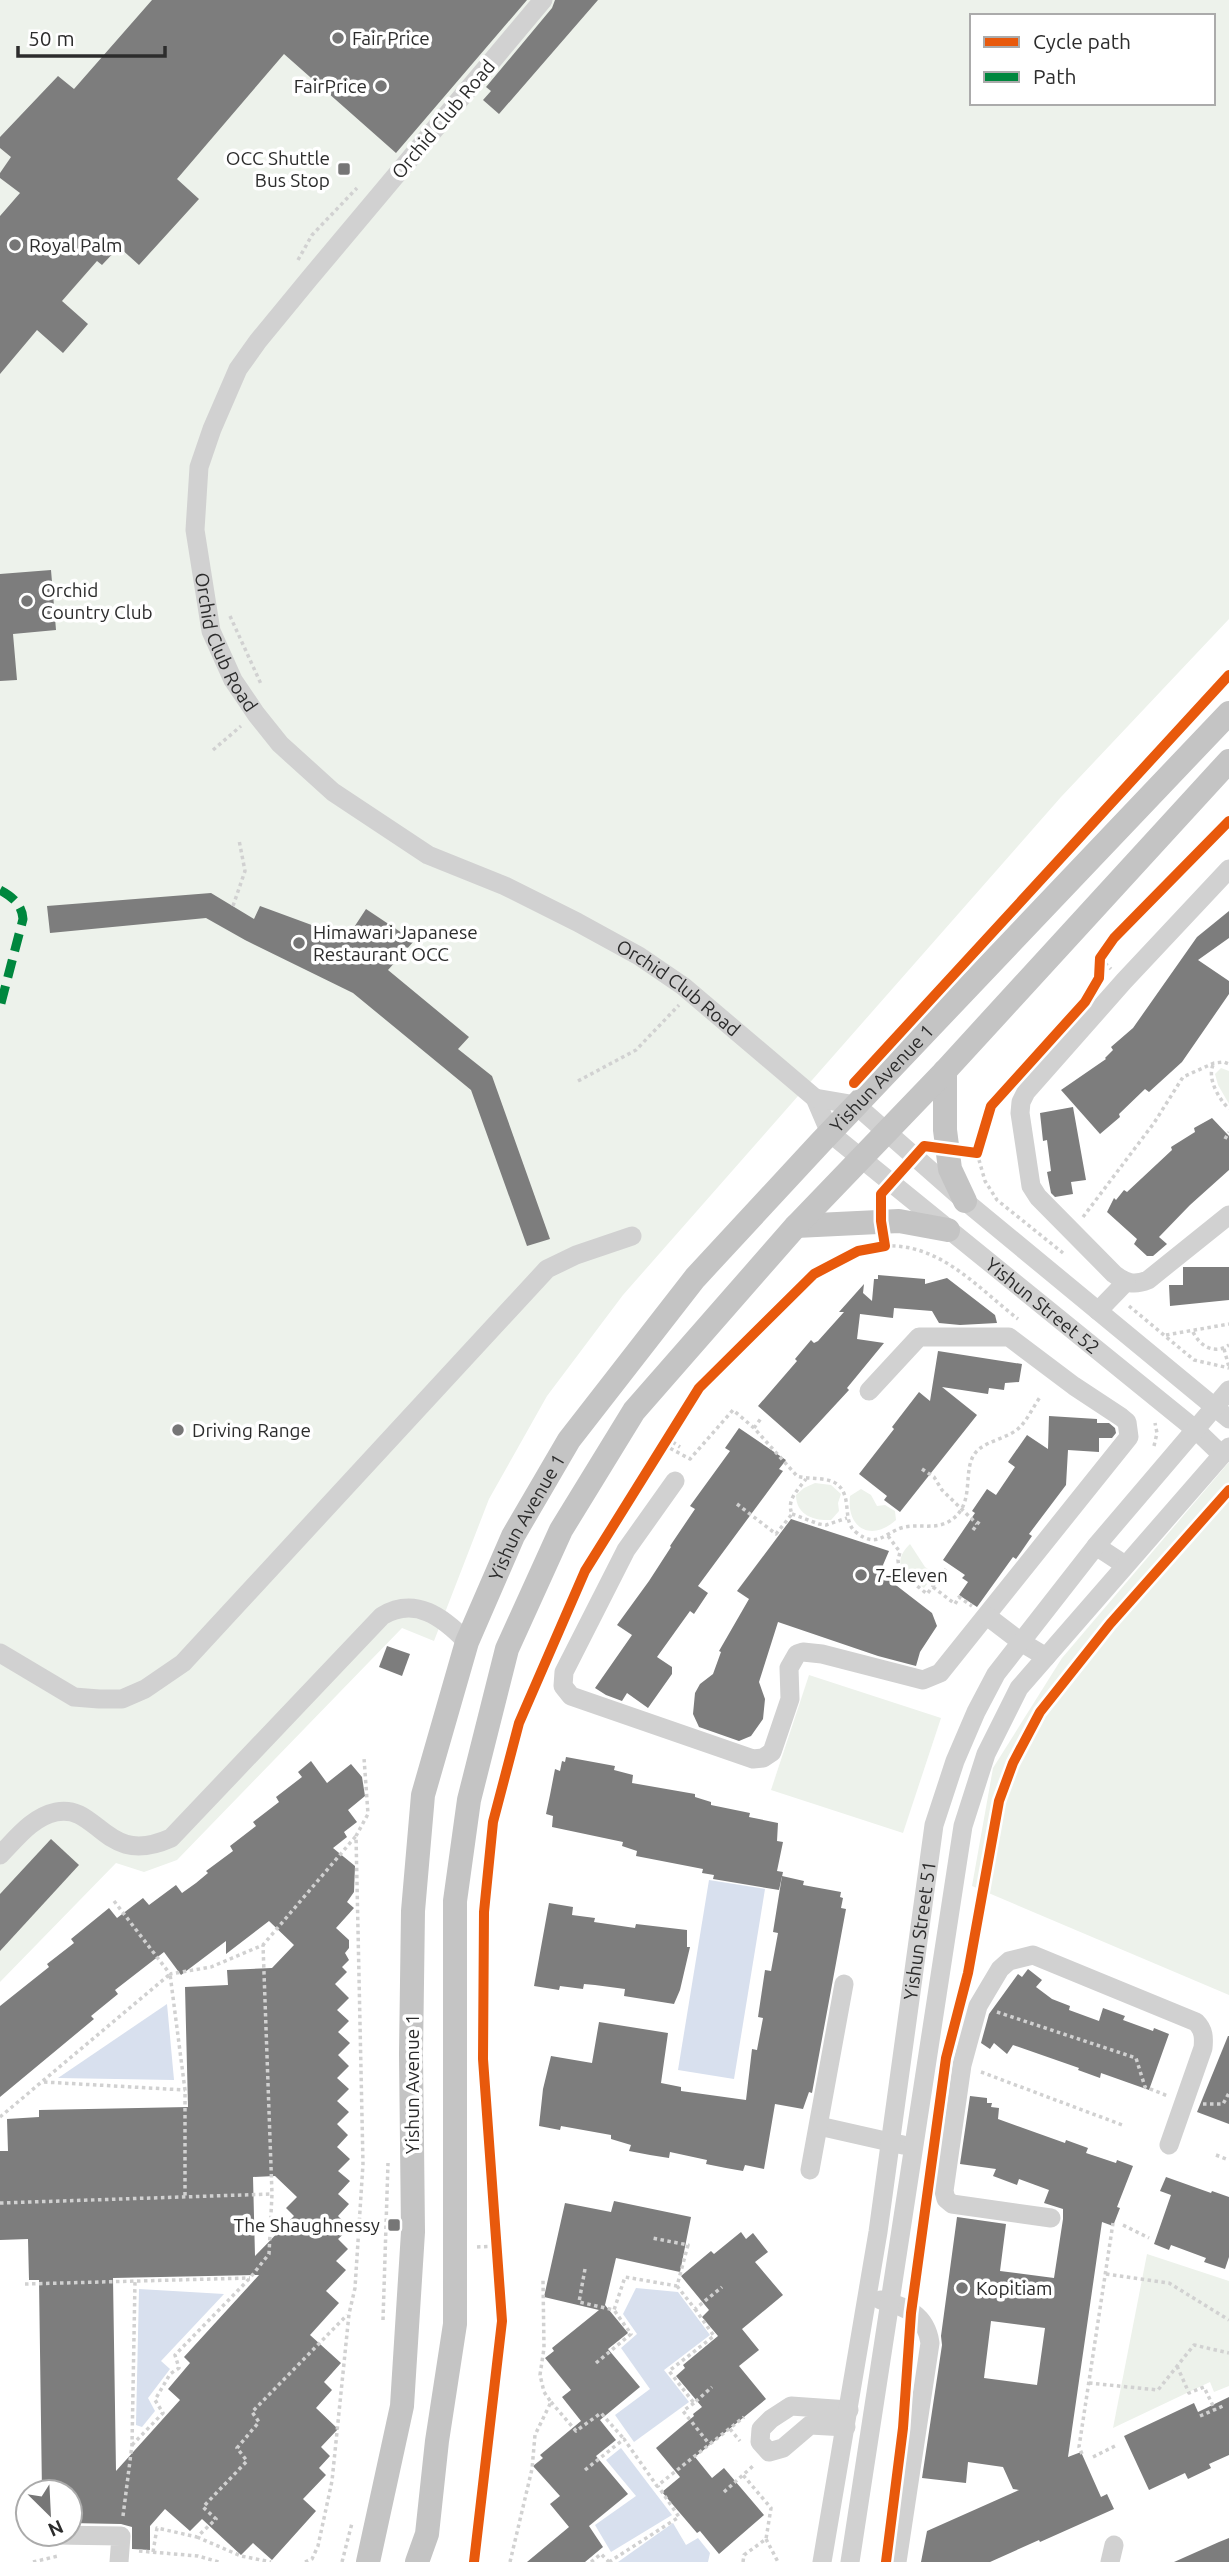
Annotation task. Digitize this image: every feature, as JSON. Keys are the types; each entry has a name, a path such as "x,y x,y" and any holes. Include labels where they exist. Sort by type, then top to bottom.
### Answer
{"main road":[{"name":"Yishun Avenue 1","path":"368,2562 402,2406 413,2232 413,1911 423,1795 467,1642 513,1536 569,1440 695,1278 1229,713"},
{"name":"Yishun Avenue 1","path":"418,2562 427,2534 437,2441 455,2325 455,1901 468,1800 507,1649 561,1530 634,1411 796,1226 945,1071 1229,761"},
{"path":"945,1071 947,1149 950,1168 965,1201"},
{"path":"796,1226 900,1221 948,1230"},
{"path":"427,2534 435,2562"}],"street":[{"name":"Orchid Club Road","path":"543,0 292,300 238,369 199,467 195,530 211,631 233,680 256,714 280,744 333,792 428,855 505,886 577,922 639,956 683,986 815,1098 830,1133 859,1158"},
{"path":"1229,869 1124,981 1026,1092 1021,1102 1031,1186 1038,1197 1114,1274 1126,1282 1137,1284 1148,1280 1229,1215"},
{"path":"815,1098 856,1105 886,1132"},
{"name":"Yishun Street 52","path":"886,1132 1222,1414"},
{"name":"Yishun Street 52","path":"859,1158 1196,1430 1226,1451"},
{"path":"0,1653 74,1697 122,1699 145,1689 183,1663 547,1269 576,1255 632,1236"},
{"path":"1098,1311 1126,1282"},
{"path":"675,1481 626,1550 564,1672 563,1686 571,1696 753,1759 763,1758 772,1752 790,1699 789,1668 797,1654 822,1654 923,1679 940,1673 1129,1437 1126,1422 1009,1337 919,1336 869,1391"},
{"name":"Yishun Street 51","path":"822,2562 848,2419 891,2142 934,1825 955,1761 996,1674 1096,1546 1196,1430 1222,1414 1229,1390"},
{"name":"Yishun Street 51","path":"850,2562 963,1826 986,1754 1019,1688 1226,1451"},
{"path":"1096,1546 1125,1565"},
{"path":"0,1855 25,1828 56,1812 72,1812 115,1840 136,1848 153,1846 171,1838 382,1616 396,1608 414,1608 433,1614 451,1626 467,1642"},
{"path":"987,1616 1046,1657"},
{"path":"1051,2218 952,2204 946,2199 944,2191 962,2064 978,2006 1000,1969 1009,1961 1033,1955 1196,2022 1204,2036 1203,2048 1169,2145"},
{"path":"810,2170 844,1984"},
{"path":"905,2043 962,2064"},
{"path":"819,2126 914,2148"},
{"path":"866,2296 891,2303 922,2319 928,2330 930,2343 897,2562"},
{"path":"791,2406 848,2419 810,2425 783,2448 769,2452 760,2442 761,2430 771,2419 791,2406"},
{"path":"84,2535 121,2536 119,2562"}],"path":[{"path":"297,268 300,252 312,235 361,185"},
{"path":"233,906 245,871 239,840"},
{"path":"1100,978 1100,958 1107,948"},
{"path":"1100,958 1114,972"},
{"path":"578,1081 636,1050 683,1001"},
{"path":"1214,1063 1211,1069 1214,1084 1229,1109"},
{"path":"1072,1231 1154,1123 1184,1077 1214,1063 1229,1064"},
{"path":"1225,1139 1229,1132"},
{"path":"947,1149 977,1153 979,1143"},
{"path":"872,1248 885,1246 881,1221"},
{"path":"1165,1335 1229,1324"},
{"path":"1193,1332 1204,1346 1216,1350 1229,1345"},
{"path":"1224,1349 1229,1367"},
{"path":"668,1437 690,1459 733,1410 754,1428 790,1471 806,1479 823,1480 838,1485 846,1497 851,1527 863,1536 875,1540 902,1528 941,1525 954,1518 962,1508 969,1486 972,1458 976,1452 1019,1428 1041,1396"},
{"path":"754,1428 762,1417"},
{"path":"668,1437 680,1447"},
{"path":"657,1456 668,1437"},
{"path":"922,1469 934,1477 942,1490 977,1524"},
{"path":"792,1514 790,1508 793,1495 806,1479"},
{"path":"737,1504 776,1534 792,1514"},
{"path":"792,1514 826,1525 848,1518"},
{"path":"973,1530 981,1519"},
{"path":"888,1536 900,1552 899,1571 927,1594 946,1569"},
{"path":"933,1587 955,1604 959,1597 987,1616"},
{"path":"0,2117 170,1974 211,1967 263,1945 356,1836 368,1814 364,1758"},
{"path":"305,2562 312,2558 318,2546 332,2481 349,2314 355,2288 363,2164 356,1836"},
{"path":"114,1901 170,1974 185,2090 185,2198"},
{"path":"132,2445 163,2413 155,2400 170,2374 179,2368 175,2355 250,2278 269,2254 272,2194 263,1945"},
{"path":"978,2006 1136,2058 1145,2087 1157,2093"},
{"path":"962,2064 1125,2126"},
{"path":"41,2082 185,2090"},
{"path":"1195,2104 1223,2104 1229,2093"},
{"path":"1216,2155 1229,2160"},
{"path":"0,2203 272,2194"},
{"path":"1082,2454 1079,2447 1113,2223"},
{"path":"1123,2225 1149,2238"},
{"path":"495,2232 497,2258"},
{"path":"652,2238 688,2245 677,2286"},
{"path":"585,2269 579,2302 614,2310 631,2333 596,2363"},
{"path":"1105,2274 1169,2283 1229,2320"},
{"path":"614,2310 625,2277 677,2286 714,2336 669,2371 694,2403"},
{"path":"25,2284 250,2278"},
{"path":"543,2280 544,2348 540,2375 544,2392 576,2431 601,2413 624,2439 679,2517 609,2562 601,2554 591,2562"},
{"path":"121,2536 132,2445 135,2281"},
{"path":"695,2309 722,2287"},
{"path":"197,2538 216,2519 203,2507 247,2460 237,2448 259,2422 252,2412 349,2314"},
{"path":"1089,2383 1158,2390 1194,2345 1229,2353"},
{"path":"1177,2367 1189,2393 1204,2387 1215,2410"},
{"path":"710,2445 683,2411 712,2387"},
{"path":"510,2562 532,2469 535,2435 551,2402"},
{"path":"656,2484 657,2486 759,2405 771,2419"},
{"path":"1200,2416 1223,2406"},
{"path":"585,2470 624,2439"},
{"path":"1093,2457 1117,2445"},
{"path":"724,2492 769,2452"},
{"path":"743,2475 771,2508 766,2539 778,2562"},
{"path":"153,2552 157,2528 197,2538 241,2556 271,2562"},
{"path":"743,2562 744,2555 766,2539"}],"shaded area":[{"path":"0,0 1229,0 1229,619 1061,797 623,1295 547,1396 489,1499 434,1641 402,1628 177,1860 144,1872 116,1863 0,1982"},
{"path":"1221,1068 1229,1071 1229,1104 1215,1074"},
{"path":"1229,1462 1229,1995 972,1886 993,1768 1062,1658"},
{"path":"815,1483 831,1485 841,1494 839,1511 831,1520 812,1518 799,1507 796,1495"},
{"path":"861,1489 871,1495 877,1506 885,1505 895,1511 896,1520 887,1527 870,1531 856,1524 852,1517 850,1496"},
{"path":"910,1544 925,1567 935,1574 924,1588 902,1569 900,1563"},
{"path":"809,1675 941,1718 903,1833 771,1790"},
{"path":"709,1880 765,1889 734,2079 678,2070"},
{"path":"167,2004 174,2080 58,2078"},
{"path":"1147,2254 1229,2281 1229,2386 1214,2392 1210,2382 1113,2428"},
{"path":"636,2288 678,2292 710,2335 664,2370 689,2402 634,2442 615,2415 650,2389 621,2348 637,2334 623,2314"},
{"path":"139,2289 224,2294 161,2361 170,2369 148,2398 155,2411 142,2427 136,2425"},
{"path":"621,2448 672,2515 611,2552 595,2525 636,2496 606,2460"},
{"path":"673,2523 686,2545 698,2538 710,2553 708,2562 618,2562"}],"building":[{"path":"152,0 527,0 396,153 284,54 177,179 199,199 139,265 119,247 102,265 97,261 62,301 88,324 63,353 37,330 0,374 0,216 20,193 0,178 0,173 11,157 0,148 0,137 58,76 74,89"},
{"path":"555,0 598,0 499,114 483,100 491,91 486,87 552,8"},
{"name":"Orchid Country Club","path":"51,570 56,630 13,634 17,680 0,681 0,574"},
{"path":"211,893 254,919 260,906 347,938 366,909 414,941 388,970 469,1037 458,1049 492,1076 550,1239 527,1246 471,1090 353,993 206,918 50,933 47,906"},
{"path":"1229,911 1229,938 1198,960 1229,981 1229,994 1182,1062 1149,1092 1145,1089 1119,1114 1120,1117 1100,1134 1061,1090 1106,1059 1113,1050 1111,1047 1133,1028 1197,937"},
{"path":"1073,1107 1086,1180 1071,1182 1073,1194 1055,1197 1051,1193 1047,1172 1051,1171 1047,1140 1043,1141 1040,1113"},
{"path":"1212,1118 1229,1136 1229,1170 1159,1237 1167,1244 1153,1256 1147,1256 1134,1244 1137,1239 1107,1212 1114,1198 1116,1200 1124,1190 1127,1192 1172,1150 1171,1147 1195,1132 1194,1128"},
{"path":"1183,1267 1229,1267 1229,1300 1170,1306 1169,1285 1183,1285"},
{"path":"878,1275 925,1279 925,1284 947,1278 995,1315 997,1323 939,1323 932,1311 894,1308 893,1318 860,1314 857,1339 884,1343 847,1388 849,1390 800,1443 758,1406 797,1361 795,1359 811,1340 814,1343 818,1341 864,1284 863,1293 872,1301 874,1279 878,1279"},
{"path":"938,1351 1022,1364 1019,1382 1005,1383 1004,1390 989,1388 988,1394 942,1387 977,1415 900,1512 884,1500 887,1496 859,1474 919,1392 930,1401"},
{"path":"1049,1416 1097,1419 1097,1423 1109,1423 1116,1433 1112,1438 1099,1438 1099,1452 1068,1450 1066,1485 1029,1534 1032,1536 1016,1559 1013,1557 977,1607 959,1595 968,1582 962,1578 965,1575 943,1560 975,1513 972,1511 987,1489 996,1495 1015,1467 1008,1462 1027,1435 1048,1449"},
{"path":"739,1428 786,1460 779,1469 783,1471 698,1586 708,1593 694,1614 690,1611 657,1657 672,1667 672,1674 648,1708 627,1693 622,1701 606,1695 595,1688 632,1635 617,1625 695,1509 690,1506 730,1451 725,1448"},
{"path":"791,1519 889,1551 883,1565 888,1579 932,1613 937,1626 920,1652 916,1666 778,1622 759,1682 765,1699 763,1719 751,1736 739,1741 699,1727 693,1714 695,1693 700,1684 713,1674 721,1652 719,1651 749,1599 737,1591"},
{"path":"387,1646 410,1654 402,1676 379,1667"},
{"path":"566,1757 615,1766 614,1770 633,1775 632,1783 695,1794 695,1797 711,1802 711,1805 750,1813 749,1817 778,1823 777,1841 783,1842 777,1871 783,1872 779,1890 713,1879 714,1875 702,1873 703,1869 636,1856 637,1851 622,1846 623,1842 552,1827 553,1816 546,1814 555,1769 560,1771 562,1761 565,1762"},
{"path":"311,1761 327,1783 351,1764 362,1777 365,1796 348,1810 357,1822 344,1832 347,1837 333,1848 355,1866 354,1892 347,1902 354,1908 336,1928 349,1940 349,1948 345,1953 349,1960 342,1967 347,1972 335,1984 349,1998 337,2010 349,2021 338,2032 350,2043 338,2055 349,2066 337,2078 349,2089 337,2101 349,2112 337,2124 348,2135 337,2147 350,2159 338,2171 350,2181 338,2194 349,2204 338,2216 350,2228 338,2239 348,2249 336,2261 346,2270 326,2291 339,2303 310,2335 341,2363 324,2382 332,2390 316,2408 338,2429 321,2447 330,2456 319,2468 326,2475 303,2499 316,2511 272,2560 253,2543 241,2555 202,2519 190,2531 165,2509 150,2526 150,2550 132,2549 132,2527 121,2524 84,2523 84,2478 42,2478 39,2280 29,2280 28,2239 0,2240 0,2151 8,2151 7,2119 39,2117 39,2110 188,2107 185,1987 228,1985 227,1970 272,1968 294,1945 269,1921 226,1954 226,1941 181,1975 164,1952 115,1990 118,1994 91,2016 94,2019 0,2097 0,2006 49,1967 47,1964 74,1943 71,1939 109,1908 117,1918 143,1898 149,1905 176,1885 182,1893 196,1883 208,1873 206,1871 233,1851 230,1846 256,1826 253,1822 279,1802 276,1797 302,1777 298,1772","holes":["275,2176 297,2197 286,2208 294,2216 255,2256 253,2177","259,2275 184,2357 190,2363 168,2389 180,2400 116,2471 113,2278"]},
{"path":"51,1839 79,1865 0,1951 0,1894"},
{"path":"782,1876 804,1881 803,1885 841,1892 841,1908 846,1909 812,2093 809,2092 803,2109 775,2104 764,2169 745,2165 743,2171 706,2164 707,2160 670,2152 669,2158 629,2151 631,2145 611,2139 611,2135 561,2126 560,2130 539,2126 543,2089 551,2056 592,2063 599,2022 668,2033 661,2083 681,2087 681,2091 746,2100 752,2049 757,2050 763,2018 758,2017 765,1970 771,1971 778,1933 773,1932"},
{"path":"549,1903 573,1907 572,1915 595,1918 594,1922 635,1928 636,1924 687,1930 687,1947 690,1947 674,2004 624,1996 625,1989 595,1985 584,1984 583,1989 560,1986 559,1990 534,1986"},
{"path":"1028,1969 1042,1980 1036,1987 1052,1999 1070,2006 1069,2010 1099,2021 1103,2008 1125,2016 1123,2020 1169,2034 1149,2090 1101,2073 1100,2078 1013,2045 1007,2054 994,2043 990,2049 981,2043 989,2014 1018,1974 1022,1977"},
{"path":"1229,2036 1229,2124 1197,2112"},
{"path":"970,2096 987,2098 987,2103 992,2103 991,2107 999,2108 998,2119 1065,2143 1066,2140 1088,2148 1086,2153 1133,2166 1117,2207 1120,2208 1113,2226 1102,2222 1068,2457 1081,2452 1101,2497 1107,2494 1114,2509 990,2562 921,2562 927,2531 1019,2490 1013,2489 1003,2467 968,2462 966,2483 922,2478 942,2345 957,2217 1006,2224 1000,2271 1054,2278 1063,2219 1063,2209 1044,2203 1049,2190 1019,2179 1017,2185 993,2176 996,2169 960,2164","holes":["991,2321 1045,2328 1037,2385 984,2378"]},
{"path":"1166,2177 1229,2197 1229,2257 1225,2269 1204,2262 1206,2258 1171,2245 1169,2250 1154,2244 1171,2195 1160,2191"},
{"path":"614,2201 691,2217 680,2272 616,2258 605,2305 628,2333 608,2349 640,2387 600,2420 616,2440 596,2456 628,2494 589,2526 603,2547 585,2562 527,2562 569,2527 550,2504 560,2496 533,2466 543,2458 540,2455 581,2421 562,2397 571,2390 545,2358 554,2351 552,2348 599,2310 544,2297 565,2203 611,2212"},
{"path":"741,2232 746,2239 753,2233 768,2252 755,2262 783,2295 742,2329 759,2350 739,2366 766,2399 695,2457 712,2478 724,2468 764,2515 719,2554 662,2492 680,2477 656,2448 702,2407 676,2376 685,2368 683,2365 718,2336 702,2317 709,2310 681,2276 711,2251 714,2254"},
{"path":"1229,2397 1229,2455 1209,2464 1211,2468 1188,2479 1185,2473 1149,2490 1124,2436 1194,2403 1198,2412"},
{"path":"1229,2538 1229,2562 1174,2562 1219,2542"}],"marked path":[{"path":"0,890 16,902 23,919 0,1007"}],"cycle path":[{"path":"854,1083 1229,675"},
{"path":"474,2562 502,2321 483,2059 484,1912 493,1822 519,1723 585,1571 699,1388 814,1274 858,1251 885,1246 881,1194 924,1146 977,1153 991,1106 1085,1002 1099,978 1100,958 1114,938 1229,821"},
{"path":"886,2562 903,2428 911,2313 946,2058 968,1973 999,1801 1013,1763 1040,1712 1110,1624 1229,1490"}],"place":[{"name":"Fair Price","path":"338,38"},
{"name":"FairPrice","path":"381,86"},
{"name":"OCC Shuttle Bus Stop","path":"344,169"},
{"name":"Royal Palm","path":"15,245"},
{"name":"Orchid Country Club","path":"27,601"},
{"name":"Himawari Japanese Restaurant OCC","path":"299,943"},
{"name":"Driving Range","path":"178,1430"},
{"name":"7-Eleven","path":"861,1575"},
{"name":"The Shaughnessy","path":"394,2225"},
{"name":"Kopitiam","path":"962,2288"}]}
